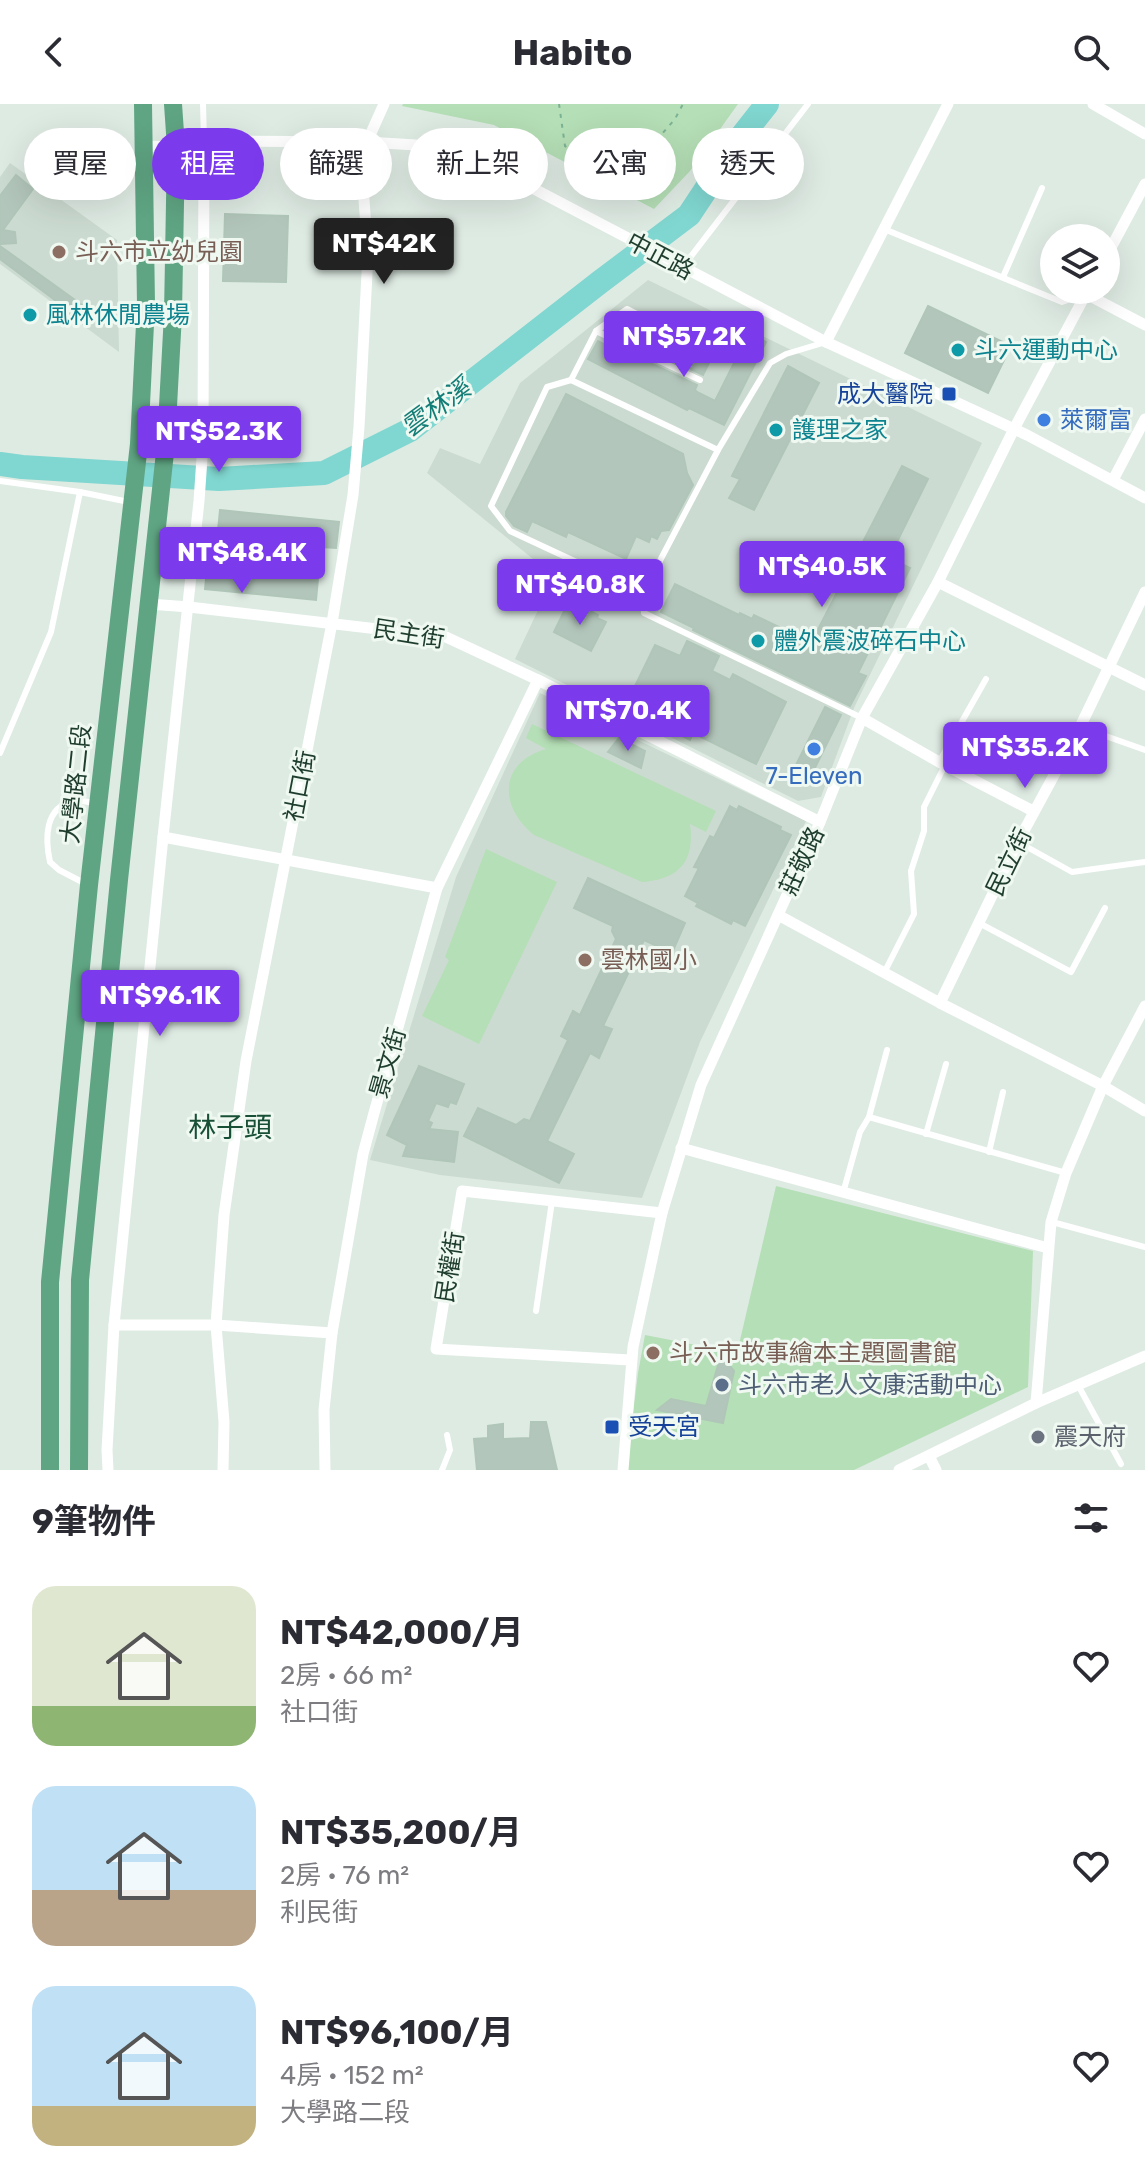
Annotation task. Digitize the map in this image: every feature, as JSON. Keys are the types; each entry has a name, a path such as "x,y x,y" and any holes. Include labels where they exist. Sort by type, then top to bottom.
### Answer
{"main road":[{"name":"大學路二段","path":"50,1470 50,1282 89,885 139,444 146,304 143,104"},
{"path":"173,104 175,128"},
{"path":"79,1470 80,1280 166,443 175,200"},
{"path":"103,764 132,769"},
{"path":"50,1390 79,1387"}],"street":[{"name":"社口街","path":"373,128 384,104"},
{"path":"826,342 948,104"},
{"path":"1093,104 1114,109 1145,134"},
{"name":"中正路","path":"392,144 432,146 479,160 826,342 1014,429 1145,498"},
{"name":"中正路","path":"145,146 152,146"},
{"path":"1120,231 1145,184"},
{"path":"108,1470 114,1325 199,501 203,444 204,200"},
{"name":"社口街","path":"223,1470 224,1422 216,1325 224,1215 246,1061 332,623 353,495 368,254 364,200"},
{"name":"莊敬路","path":"623,1470 631,1384 630,1360 662,1213 701,1085 820,822 862,718 938,582 1081,304"},
{"path":"1108,304 1145,325"},
{"path":"1113,480 1145,419"},
{"path":"938,582 1145,685"},
{"name":"民立街","path":"940,1003 1033,811 1080,727 1145,592"},
{"name":"民主街","path":"149,604 446,637 820,822"},
{"name":"景文街","path":"325,1470 324,1410 332,1333 363,1154 437,888 538,680"},
{"path":"862,718 1033,811"},
{"path":"163,837 437,888"},
{"path":"778,915 1145,1111"},
{"path":"1036,1403 1051,1222 1066,1173 1103,1086 1145,1006"},
{"path":"681,1148 1048,1248"},
{"name":"民權街","path":"630,1360 436,1349 462,1191 662,1213"},
{"path":"114,1325 216,1325 332,1333"},
{"path":"899,1470 1036,1403 1145,1356"},
{"path":"929,1456 936,1470"}],"lane":[{"path":"203,104 204,128"},
{"path":"682,268 808,104"},
{"path":"1003,277 1042,188"},
{"path":"884,229 1040,293"},
{"path":"571,380 596,331 627,309 672,332"},
{"path":"596,331 700,380"},
{"path":"826,342 786,354 770,363 718,450 643,593 644,613 862,718"},
{"path":"643,593 510,531 491,506 547,387 571,380 718,450"},
{"path":"0,481 133,498"},
{"path":"0,753 51,632 80,492"},
{"path":"884,973 914,914 911,871 924,831 924,807 942,763 986,679"},
{"path":"1080,727 1145,750"},
{"path":"89,885 50,862 47,833 57,810 74,801 98,803"},
{"path":"1018,842 1072,872 1145,862"},
{"path":"979,923 1071,972 1105,908"},
{"path":"843,1193 860,1132 869,1117 887,1050"},
{"path":"926,1134 946,1064"},
{"path":"989,1152 1003,1092"},
{"path":"869,1117 1066,1173"},
{"path":"536,1311 552,1201"},
{"path":"1051,1222 1145,1247"},
{"path":"1078,1385 1121,1464"},
{"path":"442,1470 450,1450 447,1435"}],"path":[{"path":"559,104 565,146 587,158 609,156 655,142 675,119 683,104"}],"shaded area":[{"name":"斗六市立幼兒園","path":"10,163 24,173 24,200 61,200 117,240 119,352 0,264 0,177"},
{"path":"648,280 982,443 854,708 821,797 798,801 515,659 554,576 427,473 440,448 480,464 520,383"},
{"name":"雲林國小","path":"540,693 806,821 700,1042 642,1198 440,1175 370,1160 456,877"}],"green space":[{"path":"738,104 721,128 692,128 692,168 676,186 676,128 564,128 564,162 548,153 548,128 500,128 402,106"},
{"path":"637,200 663,200 654,209"},
{"path":"532,724 716,811 706,832 690,824 690,849 682,866 666,877 642,882 534,835 522,824 514,812 509,787 519,764 546,749 526,738"},
{"path":"486,849 557,882 479,1044 422,1016 449,960 445,957"},
{"path":"776,1186 1033,1251 1028,1387 854,1470 626,1470 645,1335 737,1353"}],"building":[{"path":"16,175 24,182 25,200 3,230 15,232 16,243 0,244 0,196"},
{"path":"225,214 288,216 286,282 223,281"},
{"path":"0,246 82,305 75,315 0,259"},
{"name":"斗六運動中心","path":"928,306 1011,346 988,393 905,353"},
{"path":"643,324 712,357 703,375 634,342"},
{"path":"749,333 766,342 724,425 689,408 687,410 588,359 598,341 697,385 697,392 715,401"},
{"name":"護理之家","path":"788,366 819,383 754,510 729,498 740,479 732,476"},
{"path":"566,394 683,454 693,485 669,530 661,531 657,539 651,536 649,542 636,536 626,559 568,532 566,537 532,521 527,532 514,526 506,516"},
{"path":"902,466 928,479 889,558 910,568 858,673 866,676 850,706 661,612 675,584 739,615 752,619 754,615 787,631 785,634 809,647"},
{"path":"220,510 339,522 336,548 321,547 316,600 205,589 208,560 215,561"},
{"path":"567,605 577,610 579,605 606,622 591,651 554,632"},
{"path":"687,641 719,656 712,671 730,680 733,674 786,702 756,764 693,733 690,740 676,733 679,726 657,716 664,700 635,686 655,645 680,656"},
{"name":"7-Eleven","path":"825,707 841,715 806,786 790,777"},
{"path":"619,738 645,751 641,768 608,752"},
{"path":"730,806 737,810 739,806 791,835 745,926 733,920 731,924 696,906 698,903 685,896 699,868 694,867 710,836 714,838"},
{"path":"588,878 685,923 672,953 644,940 603,1026 612,1029 599,1058 590,1053 547,1141 574,1154 559,1183 464,1136 478,1108 516,1125 524,1119 530,1121 568,1040 561,1036 573,1011 580,1015 616,939 613,926 574,908"},
{"path":"419,1066 464,1084 456,1104 450,1102 448,1107 436,1103 428,1121 432,1123 429,1129 458,1132 454,1162 403,1156 407,1145 387,1135"},
{"name":"斗六市老人文康活動中心","path":"721,1355 734,1371 723,1423 657,1410 671,1399 706,1406"},
{"path":"531,1422 546,1422 557,1470 477,1470 474,1439 488,1438 488,1426 503,1424 503,1439 530,1438"}],"waterway":[{"name":"雲林溪","path":"0,464 219,479 324,473 410,430 689,215 738,141 767,104"}],"place":[{"name":"斗六市立幼兒園","path":"59,252"},
{"name":"風林休閒農場","path":"30,315"},
{"name":"斗六運動中心","path":"958,350"},
{"name":"成大醫院","path":"949,394"},
{"name":"萊爾富","path":"1044,420"},
{"name":"護理之家","path":"776,430"},
{"name":"體外震波碎石中心","path":"758,641"},
{"name":"7-Eleven","path":"814,749"},
{"name":"雲林國小","path":"585,960"},
{"name":"斗六市故事繪本主題圖書館","path":"653,1353"},
{"name":"斗六市老人文康活動中心","path":"722,1385"},
{"name":"受天宮","path":"612,1427"},
{"name":"震天府","path":"1038,1437"}],"district":[{"name":"林子頭","path":"230,1127"}]}
